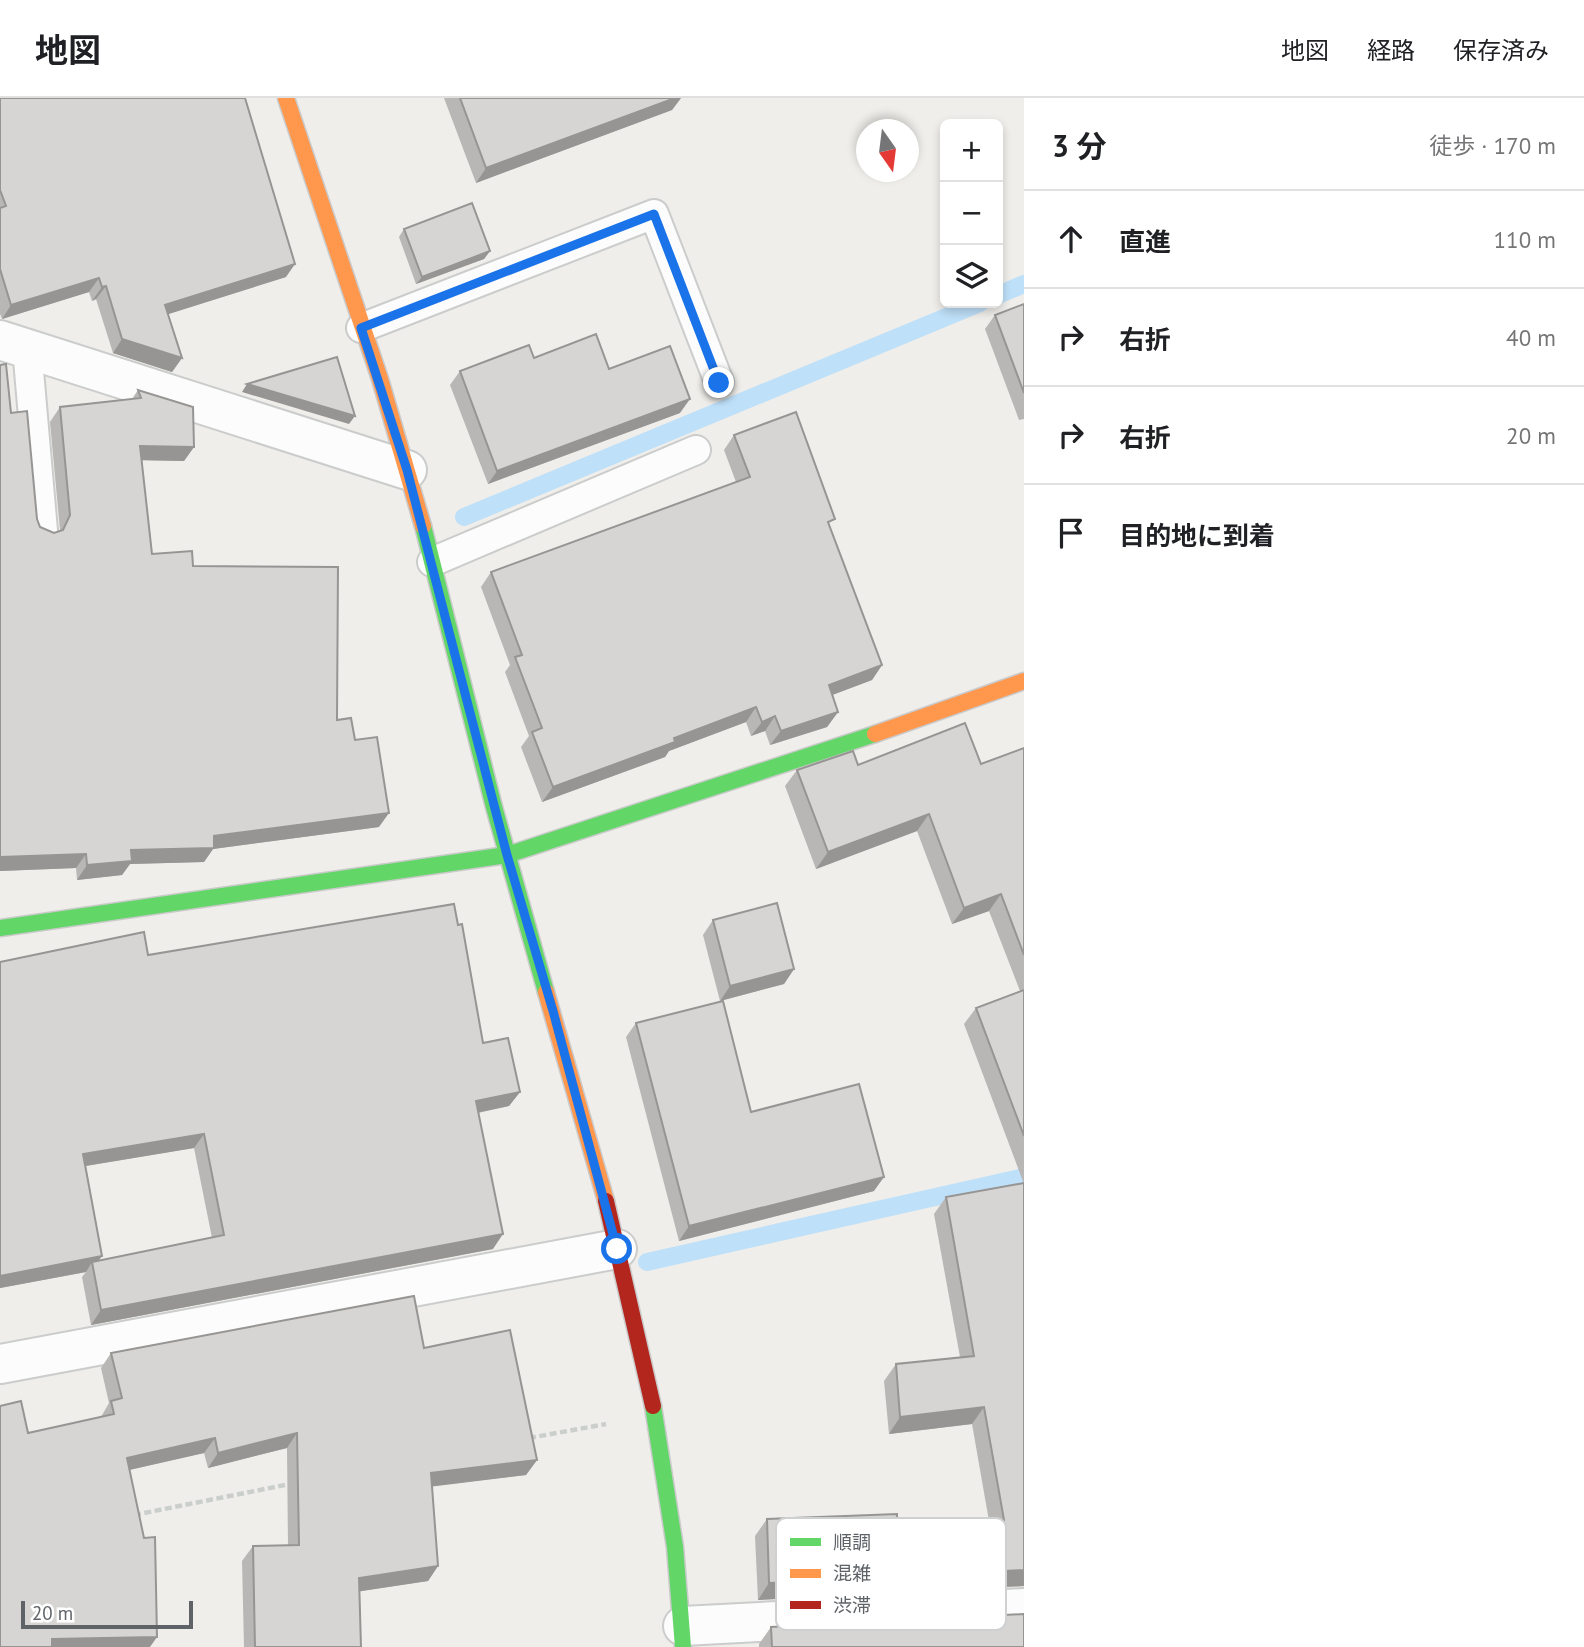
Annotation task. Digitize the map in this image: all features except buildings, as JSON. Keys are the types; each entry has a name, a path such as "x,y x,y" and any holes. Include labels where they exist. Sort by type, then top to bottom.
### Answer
{"street":[{"path":"286,98 407,470 507,855 553,1011 617,1249 655,1414 683,1636 776,1628"},
{"path":"13,344 407,470"},
{"path":"0,928 507,855 881,732 1024,681"},
{"path":"0,1364 617,1249"},
{"path":"1006,1609 1024,1608"}],"lane":[{"path":"361,328 654,214 719,383"},
{"path":"13,344 43,530"},
{"path":"432,562 696,450"}],"path":[{"path":"520,1440 655,1414"},
{"path":"131,1516 302,1482"}],"waterway":[{"path":"1003,293 1024,284"},
{"path":"464,517 968,308"},
{"path":"647,1262 1024,1177"}],"traffic: fast":[{"path":"423,526 494,807 546,992"},
{"path":"0,928 507,855 875,734"},
{"path":"653,1406 675,1547 683,1647"}],"traffic: slow":[{"path":"286,98 380,379 423,526"},
{"path":"875,734 1024,681"},
{"path":"546,992 606,1201"}],"traffic: jam":[{"path":"606,1201 653,1406"}],"route":[{"path":"617,1249 553,1011 507,855 407,470 361,328 654,214 719,383"}]}
